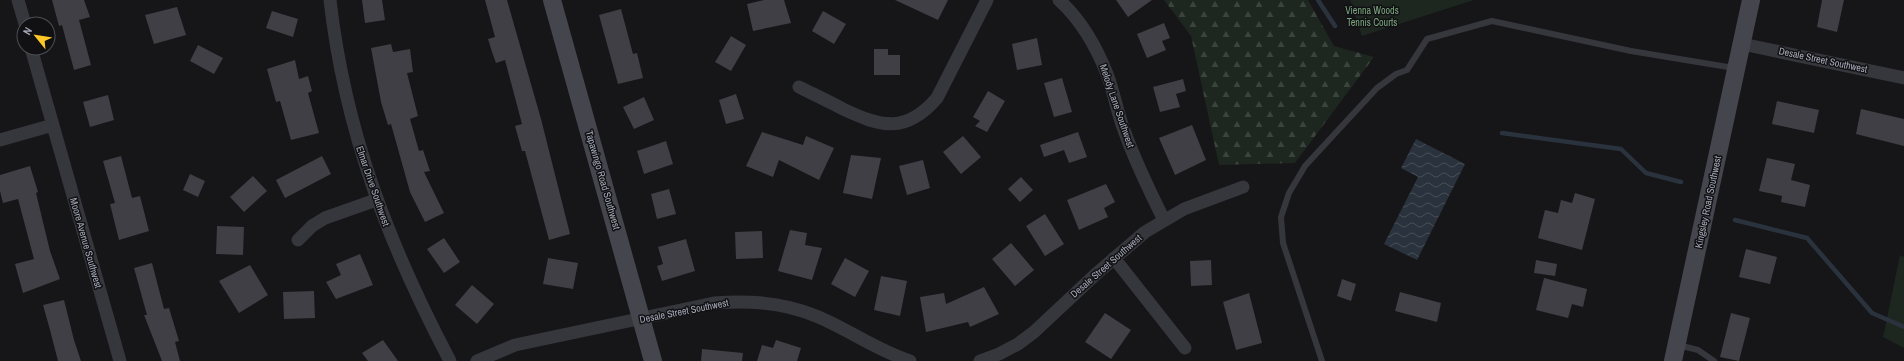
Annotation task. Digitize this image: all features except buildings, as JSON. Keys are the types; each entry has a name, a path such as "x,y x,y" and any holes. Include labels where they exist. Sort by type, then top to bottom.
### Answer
{"street":[{"path":"18,0 23,16"},
{"name":"Elmar Drive Southwest","path":"330,0 341,72 351,115 376,200 396,251 419,302 450,361"},
{"name":"Tapawingo Road Southwest","path":"552,0 653,361"},
{"path":"799,87 874,122 889,124 904,122 917,117 937,98 987,0"},
{"name":"Melody Lane Southwest","path":"1059,0 1083,28 1097,51 1107,75 1123,129 1164,220"},
{"name":"Kingsley Road Southwest","path":"1675,353 1751,0"},
{"name":"Desale Street Southwest","path":"1742,44 1904,78"},
{"name":"Moore Avenue Southwest","path":"33,56 120,361"},
{"path":"0,140 53,125"},
{"name":"Desale Street Southwest","path":"980,361 999,354 1018,344 1034,332 1114,258 1145,232 1184,209 1243,187"},
{"path":"298,240 312,226 325,218 376,200"},
{"path":"1114,258 1185,348"},
{"name":"Desale Street Southwest","path":"477,361 515,345 714,303 737,301 791,307 816,316 891,355 910,361"}],"lane":[{"path":"1322,361 1283,243 1281,217 1289,194 1305,166 1377,88 1396,74 1407,70 1427,39 1492,21 1631,51 1737,69"},
{"path":"1675,353 1698,350 1714,361"}],"green space":[{"path":"1164,0 1308,0 1334,46 1374,57 1295,163 1219,165 1191,36"},
{"name":"Vienna Woods Tennis Courts","path":"1350,0 1474,0 1362,36"},
{"path":"1900,255 1904,257 1904,348 1883,337"}],"water":[{"path":"1416,139 1465,164 1417,260 1384,244 1418,177 1401,168"}],"waterway":[{"path":"1318,0 1335,26"},
{"path":"1502,133 1621,149 1646,173 1681,182"},
{"path":"1735,220 1807,238 1872,313 1904,327"}]}
